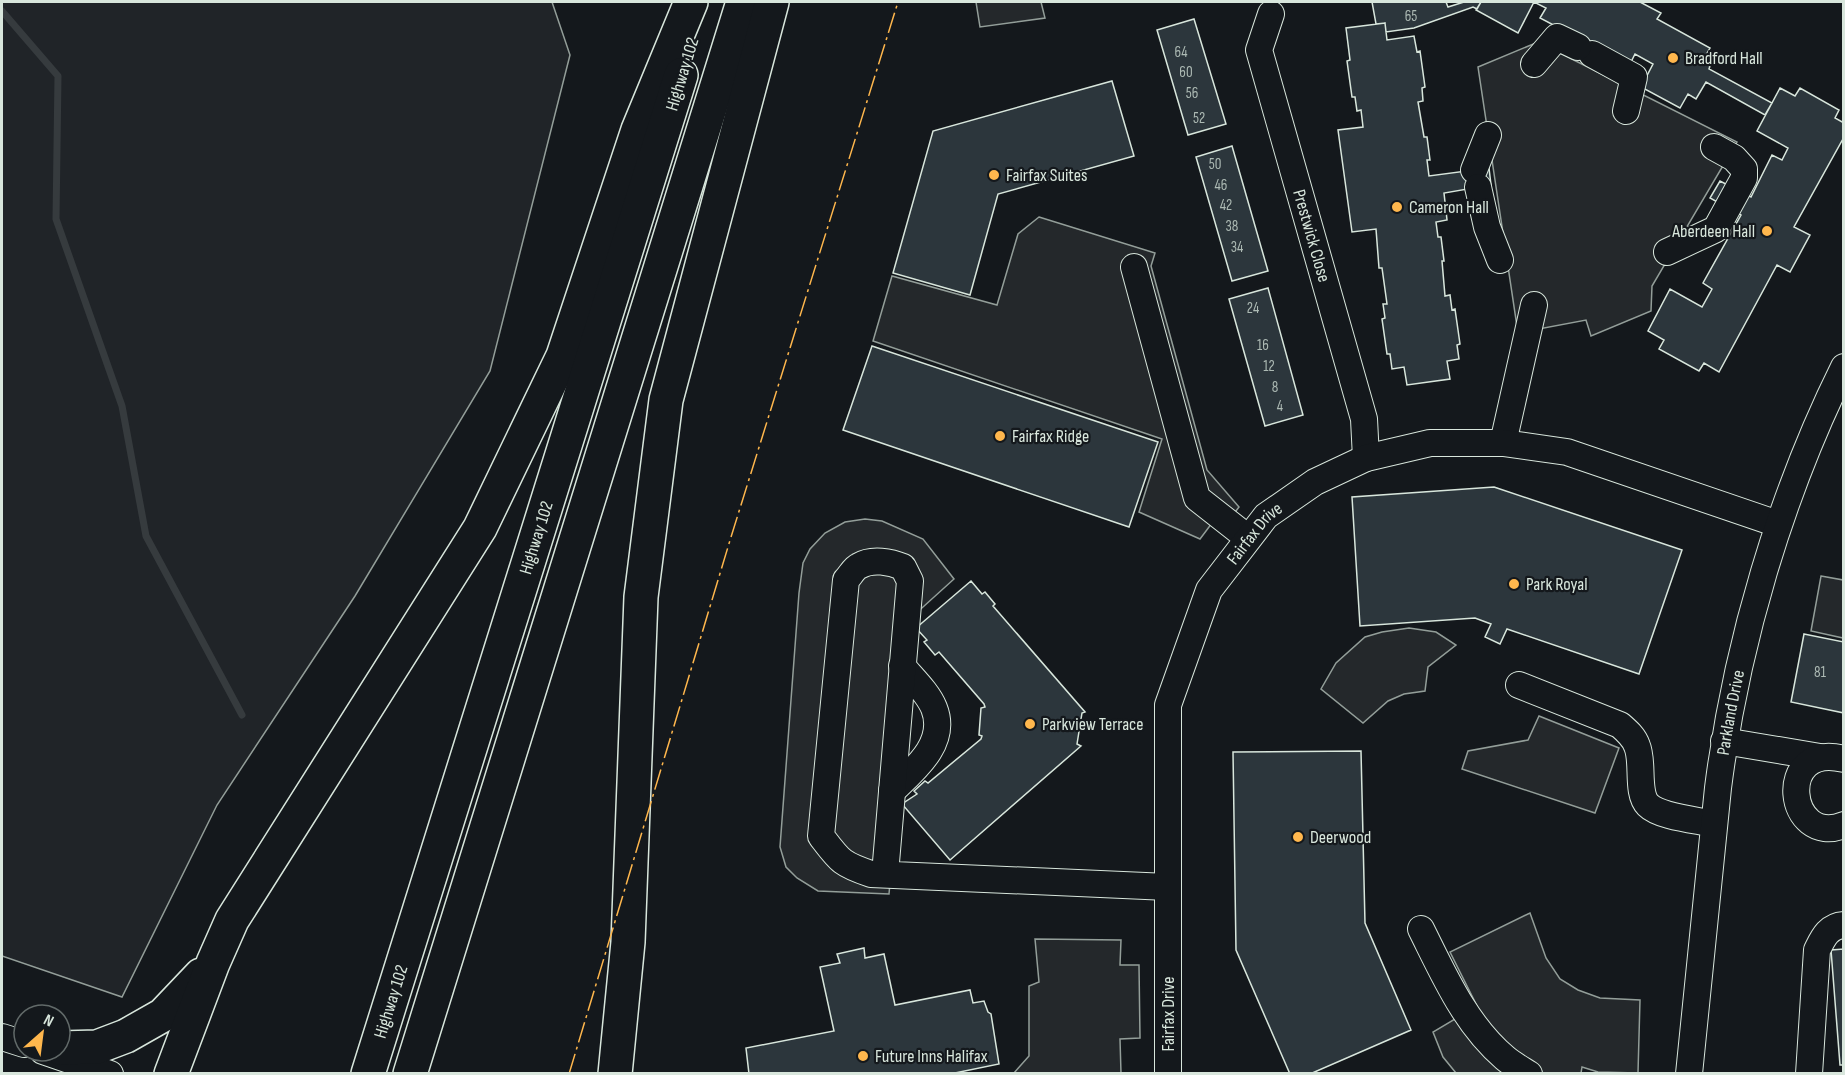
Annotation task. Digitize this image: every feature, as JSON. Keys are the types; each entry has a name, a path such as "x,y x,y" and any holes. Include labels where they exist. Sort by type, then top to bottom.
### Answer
{"highway":[{"path":"171,1074 213,963 232,920 480,528 563,356 638,130 691,2"},
{"name":"Highway 102","path":"368,1074 704,2"},
{"name":"Highway 102","path":"410,1074 743,2"},
{"path":"615,1074 628,942 641,597 666,400 772,2"},
{"path":"72,1048 97,1047 126,1036 154,1021 163,1015 213,963"}],"street":[{"name":"Prestwick Close","path":"1271,14 1259,50 1364,419 1366,458"},
{"path":"1533,64 1557,37 1585,51 1634,77 1626,111"},
{"path":"1488,135 1476,179 1487,227 1500,260"},
{"path":"1667,252 1716,229 1744,178 1744,169 1734,158 1714,147"},
{"path":"1134,267 1197,498 1248,538"},
{"path":"1503,443 1534,305"},
{"name":"Parkland Drive","path":"1689,1074 1724,741 1738,674 1778,524 1841,377"},
{"name":"Fairfax Drive","path":"1168,1074 1168,705 1209,590 1266,516 1315,482 1366,458 1430,443 1503,443 1567,452 1778,524"},
{"path":"885,874 910,580 903,567 892,562 877,561 860,565 846,580 821,836 837,858 848,867 872,874 1168,887"},
{"path":"892,791 920,764 933,745 936,725 935,708 902,666"},
{"path":"1519,685 1620,725 1633,736 1638,749 1642,796 1648,806 1669,815 1714,824"},
{"path":"1724,741 1832,758"},
{"path":"1832,758 1803,769 1797,779 1796,801 1800,811 1808,820 1828,828 1844,825"},
{"path":"1809,1074 1817,950 1824,935 1837,926 1844,925"},
{"path":"1421,929 1459,1003 1506,1058 1529,1074"},
{"path":"72,1061 110,1074"}],"shaded area":[{"path":"2,2 552,2 570,55 490,371 355,596 217,805 122,997 2,956"},
{"path":"976,2 1041,2 1045,18 980,27"},
{"path":"1538,42 1737,142 1652,286 1651,311 1591,336 1586,320 1518,333 1478,67"},
{"path":"1039,217 1155,253 1151,266 1207,470 1239,507 1222,529 1212,523 1200,539 1139,512 1162,439 873,341 892,276 997,305 1018,234"},
{"path":"865,519 882,521 923,539 954,579 913,616 889,894 818,891 797,878 786,867 780,847 803,563 810,549 825,533 845,522"},
{"path":"1821,576 1843,580 1843,638 1811,631"},
{"path":"1409,628 1436,632 1456,645 1428,667 1425,691 1404,694 1388,701 1363,723 1321,689 1336,663 1365,637"},
{"path":"1539,716 1619,748 1595,813 1462,769 1468,751 1528,740"},
{"path":"1530,913 1546,958 1560,979 1578,990 1600,998 1640,1000 1638,1073 1598,1072 1582,1067 1581,1073 1456,1073 1443,1057 1433,1032 1477,1006 1450,952"},
{"path":"1035,939 1121,940 1120,965 1139,965 1140,1038 1120,1039 1121,1073 1014,1073 1029,1056 1029,986 1039,982"}],"building":[{"path":"1372,2 1446,2 1448,7 1464,2 1481,2 1477,9 1473,7 1414,28 1386,32 1385,23 1376,24"},
{"path":"1481,2 1534,2 1518,33 1476,10"},
{"name":"Bradford Hall","path":"1534,2 1640,2 1661,13 1657,19 1710,48 1702,62 1710,66 1709,69 1772,103 1765,115 1706,82 1696,99 1688,94 1680,108 1641,87 1653,64 1635,54 1630,64 1582,40 1540,18 1546,8"},
{"path":"1194,19 1226,124 1188,135 1157,30"},
{"name":"Cameron Hall","path":"1385,23 1387,40 1414,36 1417,52 1420,51 1425,87 1422,88 1423,101 1418,102 1424,137 1427,137 1430,160 1427,160 1429,176 1489,168 1491,185 1444,193 1447,220 1436,222 1438,237 1441,237 1444,261 1442,261 1445,296 1450,295 1452,310 1455,309 1460,344 1457,345 1459,359 1447,361 1450,379 1407,385 1404,367 1392,369 1390,354 1387,354 1382,319 1385,318 1383,304 1387,304 1382,268 1379,268 1376,229 1352,232 1338,130 1363,127 1361,110 1357,111 1355,97 1352,97 1347,61 1350,60 1346,28"},
{"name":"Fairfax Suites","path":"1112,81 1134,156 998,194 970,295 893,273 933,131"},
{"name":"Aberdeen Hall","path":"1780,88 1795,96 1800,88 1839,110 1835,118 1844,123 1844,137 1794,227 1810,235 1790,272 1777,265 1719,372 1704,363 1699,371 1659,349 1664,340 1648,331 1670,289 1702,307 1712,289 1703,283 1741,215 1710,198 1720,181 1751,197 1772,155 1782,160 1788,148 1757,131"},
{"path":"1232,146 1268,271 1232,281 1196,157"},
{"path":"1268,288 1303,415 1265,426 1229,299"},
{"name":"Fairfax Ridge","path":"872,346 1158,442 1129,527 843,430"},
{"name":"Park Royal","path":"1494,487 1682,550 1639,674 1507,629 1500,644 1485,637 1491,624 1475,618 1360,626 1352,497"},
{"name":"Parkview Terrace","path":"971,581 982,594 985,592 995,604 993,606 1085,712 1082,713 1077,744 1081,746 950,860 902,804 917,794 914,791 925,781 928,783 982,736 979,735 981,708 985,707 984,704 939,652 935,655 924,642 927,640 916,628"},
{"path":"1804,634 1844,642 1844,713 1791,702"},
{"name":"Deerwood","path":"1361,751 1365,923 1411,1030 1310,1074 1290,1074 1236,950 1233,752"},
{"path":"864,948 865,958 884,954 895,1005 970,990 973,1003 984,1001 991,1014 999,1064 950,1074 749,1074 746,1048 834,1031 820,967 840,963 837,954"},
{"path":"1844,949 1844,1065 1840,1065 1831,950"}],"waterway":[{"path":"2,11 58,76 56,219 122,406 146,536 242,715"}],"power":[{"path":"569,1074 731,537 898,2"}],"place":[{"name":"Bradford Hall","path":"1673,58"},
{"name":"Fairfax Suites","path":"994,175"},
{"name":"Cameron Hall","path":"1397,207"},
{"name":"Aberdeen Hall","path":"1767,231"},
{"name":"Fairfax Ridge","path":"1000,436"},
{"name":"Park Royal","path":"1514,584"},
{"name":"Parkview Terrace","path":"1030,724"},
{"name":"Deerwood","path":"1298,837"},
{"name":"Future Inns Halifax","path":"863,1056"}]}
